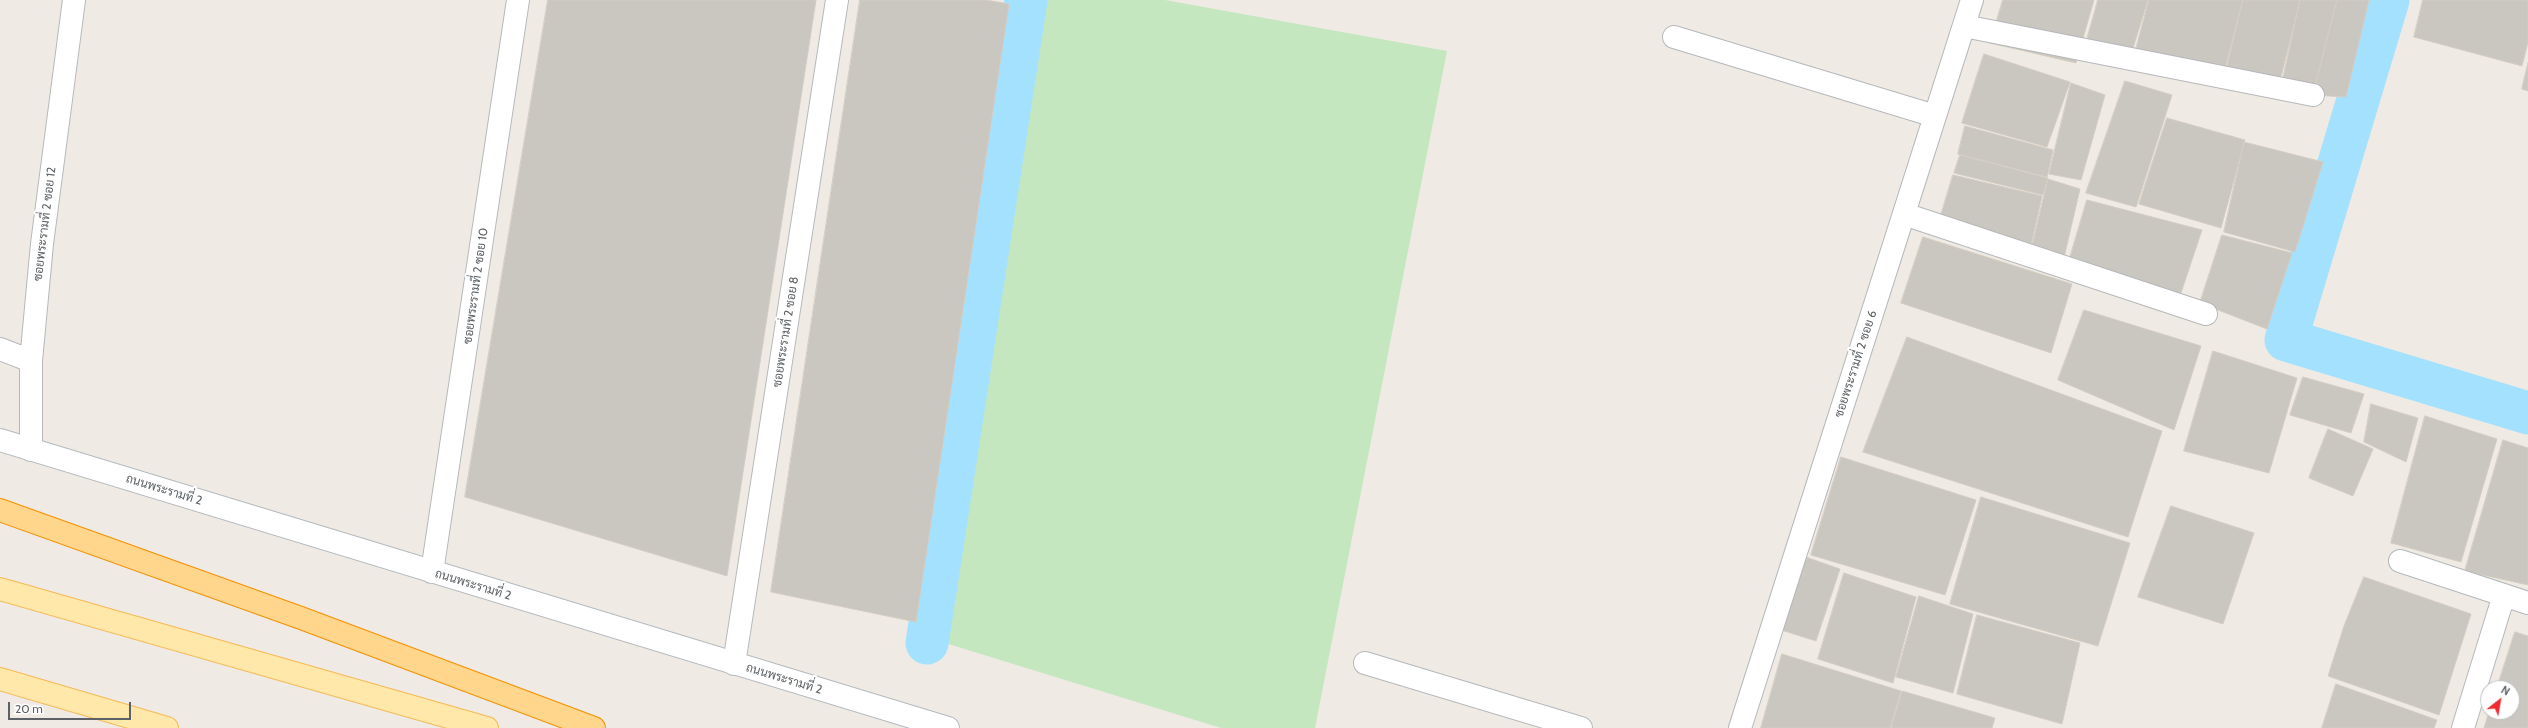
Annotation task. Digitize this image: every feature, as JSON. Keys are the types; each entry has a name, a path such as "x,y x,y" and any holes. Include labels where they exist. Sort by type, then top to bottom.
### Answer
{"highway":[{"path":"0,510 301,618 594,728"}],"main road":[{"path":"0,589 487,728"},
{"path":"0,678 167,728"}],"street":[{"name":"ซอยพระรามที่ 2 ซอย 12","path":"31,450 31,361 42,244 74,0"},
{"name":"ซอยพระรามที่ 2 ซอย 10","path":"432,572 518,0"},
{"name":"ซอยพระรามที่ 2 ซอย 8","path":"734,664 837,0"},
{"name":"ซอยพระรามที่ 2 ซอย 6","path":"1740,728 1972,0"},
{"path":"1964,26 2313,95"},
{"path":"1674,37 1935,116"},
{"path":"1904,214 2206,314"},
{"path":"0,349 31,361"},
{"name":"ถนนพระรามที่ 2","path":"0,440 948,728"},
{"path":"2400,561 2528,603"},
{"path":"2463,728 2504,595"},
{"path":"1365,663 1581,728"}],"green space":[{"path":"1036,0 1165,0 1447,51 1315,728 1221,728 945,643"}],"building":[{"path":"548,0 816,0 727,576 465,497"},
{"path":"860,0 986,0 1009,4 916,622 771,592"},
{"path":"2003,0 2094,0 2076,63 1990,43"},
{"path":"2098,0 2148,0 2133,48 2086,43"},
{"path":"2149,0 2243,0 2225,68 2136,49"},
{"path":"2243,0 2300,0 2280,81 2226,70"},
{"path":"2300,0 2337,0 2313,95 2281,88"},
{"path":"2337,0 2369,0 2346,97 2313,95"},
{"path":"2423,0 2528,0 2528,42 2522,66 2414,37"},
{"path":"1984,54 2070,82 2047,147 1962,123"},
{"path":"2528,63 2528,91 2522,89"},
{"path":"2125,81 2172,95 2136,207 2086,193"},
{"path":"2071,83 2105,95 2081,180 2049,174"},
{"path":"2167,118 2245,140 2221,228 2139,204"},
{"path":"1965,126 2053,150 2047,177 1958,154"},
{"path":"2244,142 2323,162 2295,252 2224,232"},
{"path":"1960,155 2048,178 2043,195 1954,173"},
{"path":"1953,175 2042,196 2030,250 1938,225"},
{"path":"2048,179 2080,189 2063,262 2030,255"},
{"path":"2087,200 2202,230 2179,299 2069,261"},
{"path":"2222,235 2292,253 2267,329 2200,303"},
{"path":"1923,237 2072,284 2051,353 1901,303"},
{"path":"2084,310 2201,346 2174,430 2058,380"},
{"path":"1907,337 2162,431 2128,537 1863,452"},
{"path":"2213,351 2297,378 2269,473 2184,451"},
{"path":"2303,377 2364,394 2351,433 2290,415"},
{"path":"2371,404 2418,418 2406,462 2364,442"},
{"path":"2425,416 2497,439 2461,562 2391,543"},
{"path":"2328,429 2373,449 2353,496 2309,478"},
{"path":"2503,440 2528,448 2528,585 2465,571"},
{"path":"1841,457 1976,500 1945,595 1811,555"},
{"path":"1981,497 2130,543 2098,646 1950,604"},
{"path":"2171,506 2254,533 2223,624 2138,597"},
{"path":"1803,556 1840,569 1816,641 1781,630"},
{"path":"1844,573 1916,597 1893,683 1818,659"},
{"path":"2364,577 2471,614 2439,715 2328,676 2344,626"},
{"path":"1919,596 1973,614 1953,693 1896,677"},
{"path":"1977,615 2080,643 2062,724 1957,694"},
{"path":"2515,632 2528,636 2528,728 2484,728 2486,720 2520,720 2520,680 2500,680"},
{"path":"1782,654 1901,691 1890,728 1761,728"},
{"path":"2336,684 2437,720 2434,728 2322,728"},
{"path":"1902,691 1995,718 1992,728 1891,728"}],"waterway":[{"path":"927,643 1026,0"},
{"path":"2388,0 2286,340 2528,413"}]}
